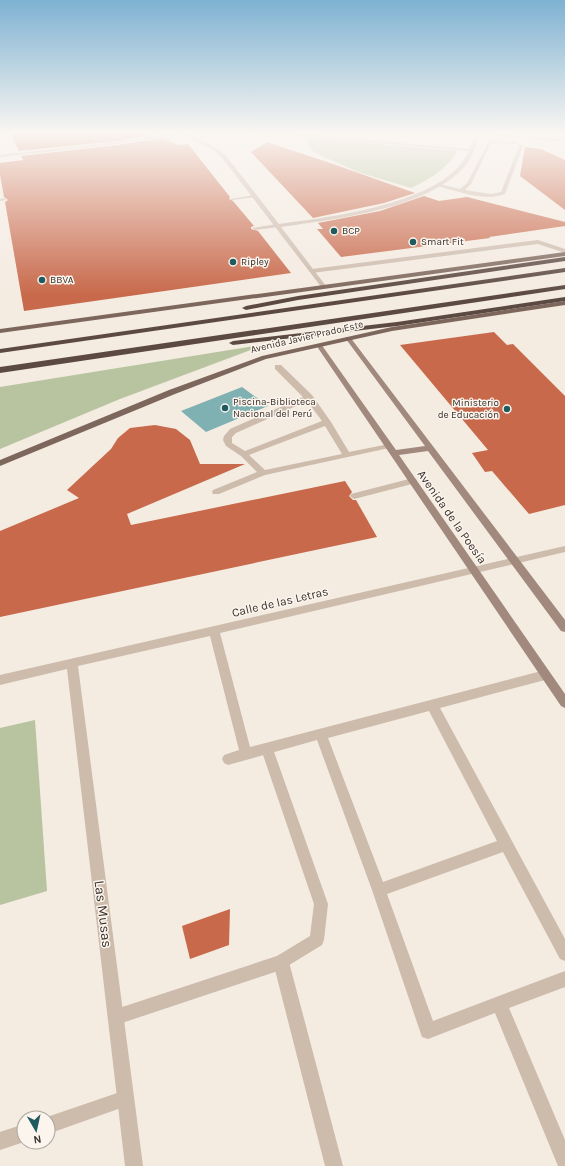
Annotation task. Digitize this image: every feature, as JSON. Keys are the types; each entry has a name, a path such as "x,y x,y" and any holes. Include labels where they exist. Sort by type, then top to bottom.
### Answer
{"highway":[{"path":"168,327 234,310 290,300 565,259"},
{"path":"0,351 565,270"},
{"name":"Avenida Javier Prado Este","path":"0,370 565,287"},
{"path":"142,349 266,340 397,324 565,299"}],"main road":[{"path":"0,331 324,287 565,252"},
{"name":"Avenida Javier Prado Este","path":"0,463 217,374 264,357 392,329 565,303"}],"street":[{"path":"247,186 324,287"},
{"path":"255,228 277,226 344,215 387,205 436,186"},
{"path":"446,186 492,196 503,193 506,186"},
{"path":"462,190 466,186"},
{"path":"232,199 255,196"},
{"path":"312,271 538,242 565,252"},
{"name":"Avenida de la Poesía","path":"348,338 565,628"},
{"name":"Avenida de la Poesía","path":"319,345 565,703"},
{"path":"278,367 309,397 327,422 347,455"},
{"path":"263,473 244,454 229,444 227,440 228,436 233,431 309,397"},
{"path":"244,454 327,422"},
{"path":"216,492 263,473 347,455 391,450 430,448"},
{"path":"354,496 413,481"},
{"name":"Calle de las Letras","path":"0,680 565,549"},
{"path":"214,631 246,754"},
{"name":"Las Musas","path":"72,663 134,1166"},
{"path":"228,759 545,675"},
{"path":"432,704 565,954"},
{"path":"321,734 379,890 428,1031 565,979"},
{"path":"116,1017 281,962 317,940 321,904 267,749"},
{"path":"379,890 507,844"},
{"path":"281,962 334,1166"},
{"path":"500,1004 565,1161"},
{"path":"56,1122 126,1098"},
{"path":"0,1141 16,1136"}],"green space":[{"path":"267,344 120,399 0,449 0,387"},
{"path":"35,720 47,891 0,905 0,728"}],"water":[{"name":"Piscina-Biblioteca Nacional del Perú","path":"242,387 268,406 206,432 181,411"}],"building":[{"path":"2,186 222,186 230,197 229,199 233,201 254,226 251,227 251,229 258,231 291,273 24,311 5,202 8,200 4,197"},
{"path":"283,186 396,186 415,193 384,203 313,218"},
{"path":"534,186 565,186 565,210"},
{"path":"424,196 439,201 467,197 565,222 565,226 489,237 490,238 341,257 317,229 323,229 318,223 380,211"},
{"path":"494,332 507,345 513,344 565,396 565,505 529,514 492,471 485,472 472,453 488,450 400,345"},
{"path":"155,425 176,429 190,440 200,464 245,464 127,514 131,525 345,481 352,492 349,496 353,500 356,500 377,537 0,617 0,531 79,498 67,490 111,449 118,438 130,428"},
{"path":"230,909 229,945 190,959 182,926"}],"place":[{"name":"BCP","path":"334,231"},
{"name":"Smart Fit","path":"413,242"},
{"name":"Ripley","path":"233,262"},
{"name":"BBVA","path":"42,280"},
{"name":"Piscina-Biblioteca Nacional del Perú","path":"225,408"},
{"name":"Ministerio de Educación","path":"507,409"}]}
